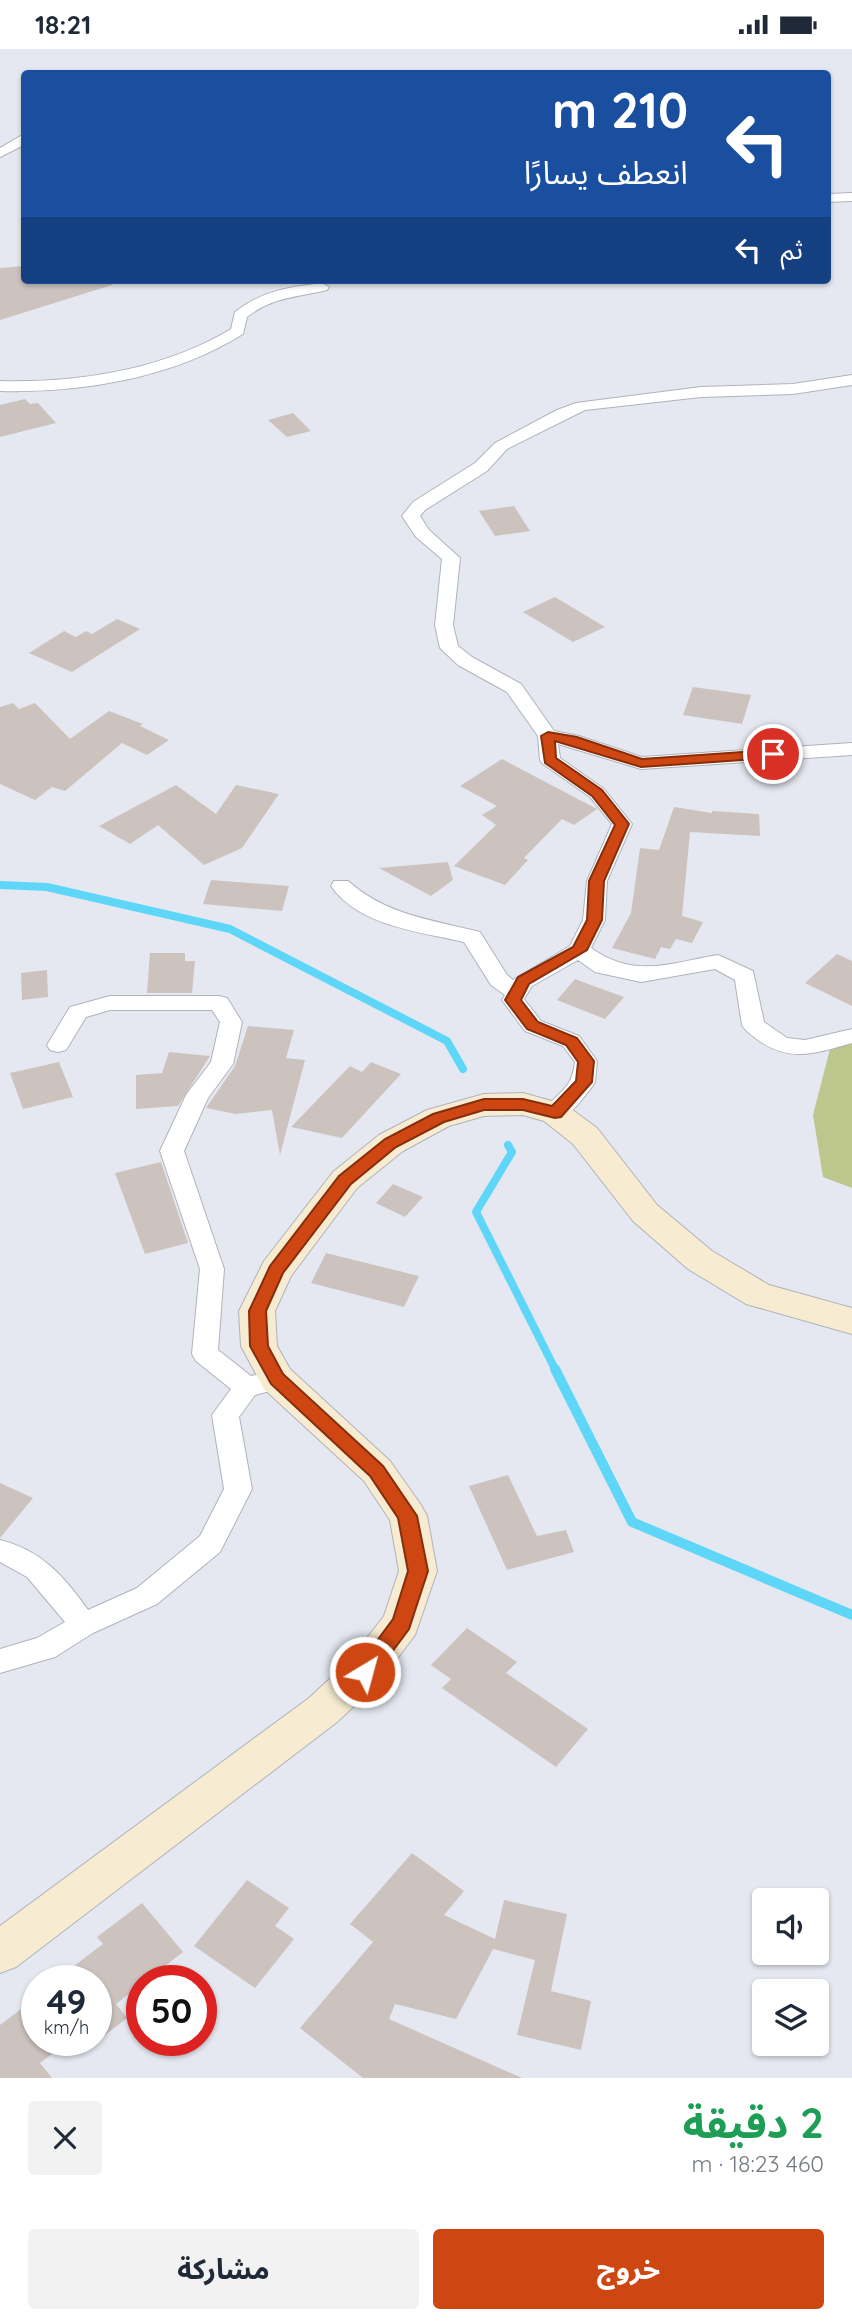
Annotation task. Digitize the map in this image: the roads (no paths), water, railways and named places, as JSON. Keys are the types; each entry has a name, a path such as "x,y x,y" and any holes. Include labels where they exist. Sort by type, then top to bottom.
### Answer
{"main road":[{"path":"0,1952 323,1710 365,1672 401,1623 418,1571 408,1516 377,1471 262,1383 257,1311 276,1270 345,1180 391,1143 438,1118 484,1105 523,1104 555,1113 585,1136 646,1213 700,1260 758,1295 852,1321"}],"street":[{"path":"0,138 21,138"},
{"path":"0,153 21,141"},
{"path":"831,198 852,197"},
{"path":"0,386 19,388 129,375 221,344 238,331 240,315 255,302 277,293 322,287"},
{"path":"555,1113 584,1082 586,1061 571,1041 533,1026 513,1000 523,981 579,950 594,920 597,881 622,824 597,793 550,760 548,736 514,688 465,661 449,648 444,625 451,558 437,543 416,530 411,516 419,506 481,467 501,446 562,413 582,406 701,392 793,389 852,380"},
{"path":"548,736 572,740 641,763 852,749"},
{"path":"341,886 352,897 390,917 472,936 499,980 516,993"},
{"path":"579,950 603,967 641,975 718,962 745,977 753,1024 780,1045 805,1048 852,1036"},
{"path":"0,1661 45,1648 83,1625 148,1596 210,1544 238,1489 225,1415 262,1383 205,1354 212,1269 172,1151 198,1095 222,1064 231,1022 219,1003 110,1003 78,1012 58,1045"},
{"path":"0,1551 13,1553 56,1586 83,1625"}],"waterway":[{"path":"0,885 47,887 230,929 447,1041 463,1069"},
{"path":"508,1145 512,1152 476,1212 556,1371"},
{"path":"555,1369 632,1522 852,1615"}]}
